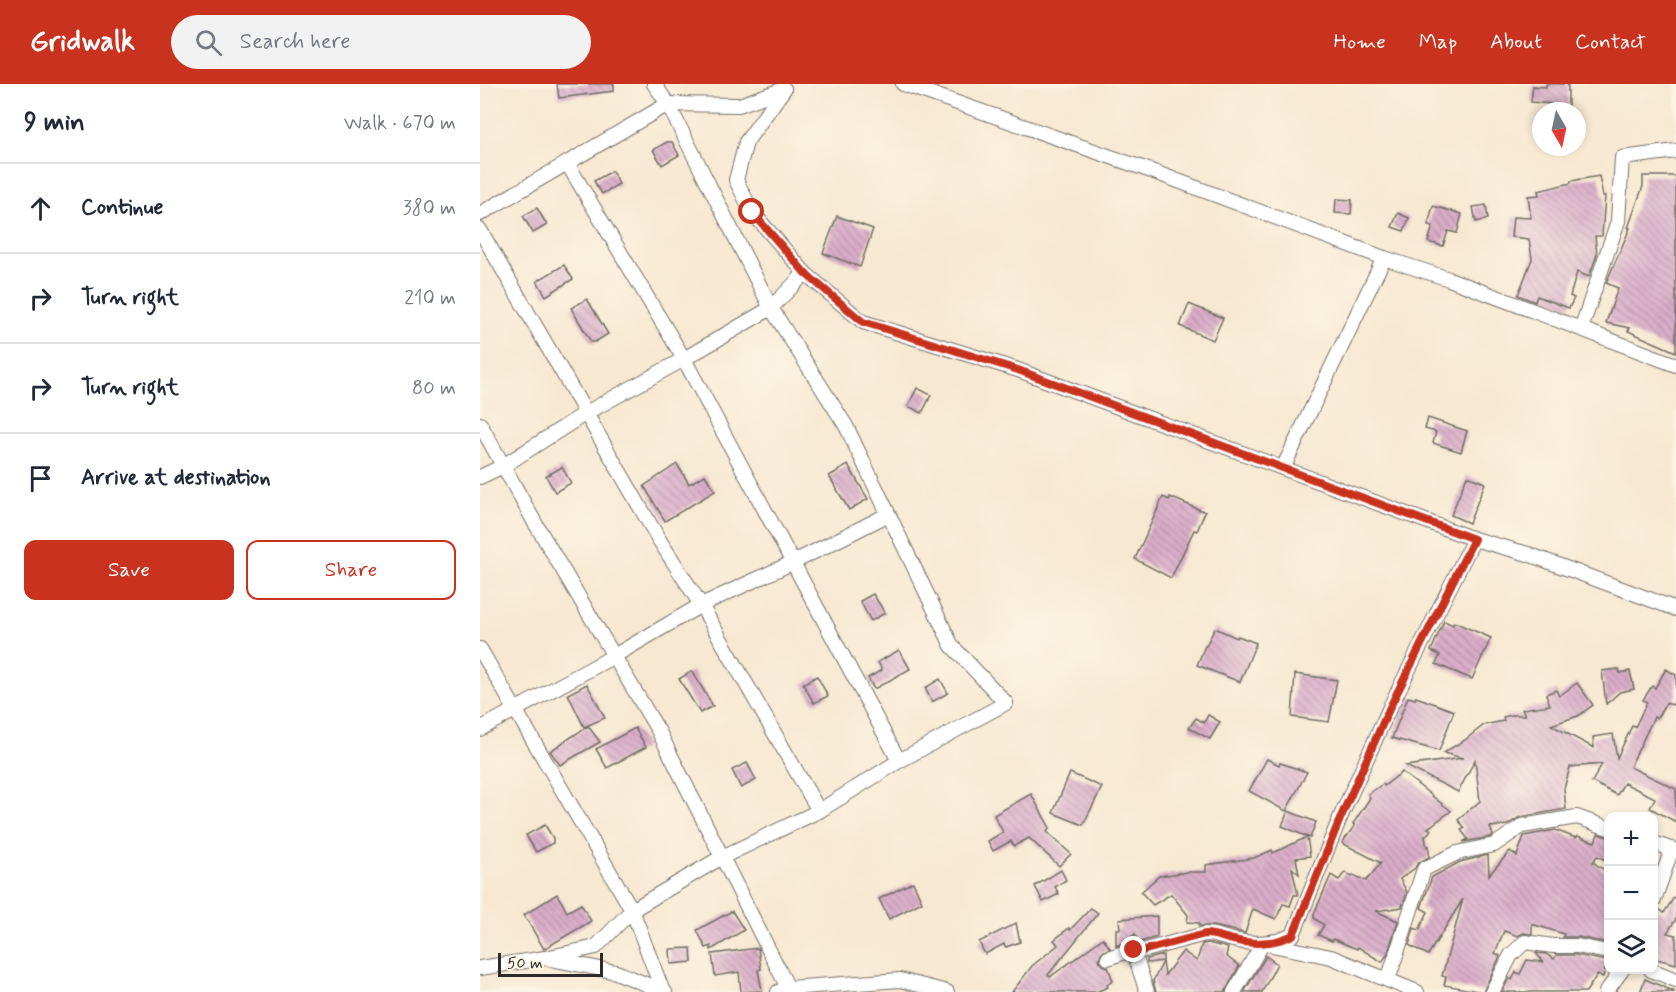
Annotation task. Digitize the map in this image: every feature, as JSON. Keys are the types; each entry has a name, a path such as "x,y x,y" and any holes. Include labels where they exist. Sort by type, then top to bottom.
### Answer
{"street":[{"path":"480,968 596,947 632,910 722,857 819,812 899,761 1006,703 952,646 846,426 771,308 668,104 654,84"},
{"path":"903,84 1154,172 1384,258 1449,279 1676,365"},
{"path":"480,214 668,104 739,105 785,86"},
{"path":"785,86 746,142 736,180 752,212 805,273 863,322 1018,370 1474,539 1528,554 1676,609"},
{"path":"1581,329 1618,221 1622,158 1676,151"},
{"path":"567,163 684,359 899,761"},
{"path":"480,230 658,538 701,605 819,812"},
{"path":"1283,468 1384,258"},
{"path":"480,477 503,466 586,413 771,308 805,273"},
{"path":"480,424 659,732 722,857 783,990 900,980 946,992"},
{"path":"480,729 614,656 701,605 794,562 887,515"},
{"path":"1234,992 1263,943 1293,935 1340,819 1390,707 1474,539"},
{"path":"480,649 632,910 664,992"},
{"path":"1388,980 1424,869 1457,853 1494,845 1522,826 1577,817 1604,827"},
{"path":"1658,845 1674,850 1658,888"},
{"path":"1134,953 1205,934 1216,934 1232,940 1263,943 1332,957 1417,992"},
{"path":"1492,992 1511,955 1525,942 1553,946 1577,946 1604,951"},
{"path":"1108,958 1134,950 1147,992"},
{"path":"545,958 616,972 664,992"},
{"path":"1658,972 1676,980"},
{"path":"1606,992 1619,974"}],"building":[{"path":"557,84 614,84 614,91 559,98"},
{"path":"1546,84 1568,84 1568,102 1531,102 1533,86 1546,87"},
{"path":"667,142 672,142 679,155 662,165 653,150"},
{"path":"612,171 619,184 602,194 594,181"},
{"path":"1599,176 1603,196 1605,196 1602,236 1595,236 1597,254 1589,277 1577,272 1570,296 1574,298 1569,308 1537,296 1535,302 1518,295 1532,259 1529,239 1511,237 1513,217 1531,218 1528,196 1539,195 1538,191 1571,183 1571,181"},
{"path":"1643,176 1676,176 1676,352 1628,331 1630,328 1606,323 1618,288 1606,283 1630,228 1628,228 1643,186"},
{"path":"1336,199 1352,200 1351,214 1335,213"},
{"path":"1486,205 1488,219 1476,222 1473,207"},
{"path":"1433,206 1462,214 1457,233 1448,231 1443,246 1428,242 1433,226 1428,225"},
{"path":"537,208 547,225 533,233 523,216"},
{"path":"1398,213 1409,218 1404,231 1392,227"},
{"path":"837,216 873,229 860,267 823,253"},
{"path":"564,265 573,279 546,296 537,281"},
{"path":"587,299 608,334 595,342 591,342 571,308"},
{"path":"1189,304 1223,318 1213,340 1180,326"},
{"path":"917,388 931,395 922,413 908,406"},
{"path":"1428,418 1467,431 1461,452 1433,443 1436,432 1425,429"},
{"path":"677,464 689,484 705,475 715,491 665,521 644,486"},
{"path":"848,465 868,499 849,510 829,476"},
{"path":"562,467 571,483 555,492 546,476"},
{"path":"1467,476 1485,483 1469,523 1451,515"},
{"path":"1163,497 1169,500 1170,497 1205,512 1171,578 1135,559"},
{"path":"873,594 885,613 871,621 860,601"},
{"path":"1444,621 1453,625 1454,622 1491,638 1472,679 1436,664 1440,655 1431,651"},
{"path":"1215,628 1237,638 1238,636 1256,643 1240,682 1197,665"},
{"path":"899,650 910,669 874,689 868,678 882,670 878,662"},
{"path":"1619,669 1620,673 1630,671 1634,689 1620,692 1606,704 1602,671"},
{"path":"1666,669 1676,675 1676,694 1673,705 1666,703 1657,718 1654,717 1630,767 1676,789 1676,822 1650,808 1655,798 1624,783 1617,795 1592,782 1602,764 1570,767 1564,789 1566,809 1520,817 1507,825 1490,827 1493,835 1490,837 1463,842 1468,839 1461,830 1465,828 1458,820 1480,801 1475,760 1458,792 1406,766 1463,758 1443,753 1484,725 1504,721 1503,717 1525,715 1522,709 1550,705 1546,694 1556,690 1559,696 1577,683 1593,705 1578,716 1551,725 1594,748 1593,737 1613,734 1617,758 1632,726 1635,727 1647,702 1643,700 1652,686 1655,688"},
{"path":"692,671 713,706 700,713 679,679"},
{"path":"1295,674 1337,680 1329,722 1292,717"},
{"path":"817,676 828,696 814,703 803,684"},
{"path":"940,679 948,693 932,702 925,688"},
{"path":"587,684 605,718 584,727 568,694"},
{"path":"1408,697 1415,699 1416,697 1454,711 1439,751 1392,738"},
{"path":"1208,715 1220,722 1210,739 1189,728 1196,718 1204,723"},
{"path":"588,726 600,742 560,765 550,751"},
{"path":"635,728 646,747 607,768 596,749"},
{"path":"1267,759 1279,765 1280,763 1307,772 1286,811 1249,791"},
{"path":"747,763 756,780 741,788 732,770"},
{"path":"1402,772 1451,811 1428,828 1431,830 1425,837 1427,847 1429,846 1429,857 1418,863 1400,879 1407,892 1402,907 1376,911 1398,921 1387,955 1382,962 1358,947 1357,949 1318,935 1324,925 1314,918 1314,914 1331,875 1339,880 1345,872 1352,877 1353,875 1366,881 1381,863 1342,843 1370,798 1368,794 1383,784 1384,786"},
{"path":"1070,773 1102,787 1083,825 1053,813"},
{"path":"1031,794 1050,828 1047,832 1071,854 1059,866 1029,838 1014,846 1011,841 993,851 988,841 1003,832 994,815"},
{"path":"1288,811 1316,822 1310,838 1282,826"},
{"path":"545,825 553,838 553,843 536,852 526,835"},
{"path":"1555,830 1595,842 1598,834 1604,836 1604,859 1597,856 1593,862 1604,870 1604,942 1578,937 1563,937 1564,934 1532,924 1532,934 1523,933 1518,936 1504,931 1495,953 1500,956 1483,992 1444,985 1446,977 1442,976 1463,899 1428,955 1409,945 1414,928 1419,930 1428,912 1421,908 1432,877 1460,862 1488,855 1489,875 1510,851 1517,856 1524,836"},
{"path":"1307,837 1310,856 1296,858 1299,874 1292,868 1298,895 1294,895 1290,906 1283,904 1276,919 1253,909 1245,933 1187,922 1188,915 1171,894 1153,905 1141,892 1159,876 1206,872 1206,865 1254,858 1272,850 1273,853"},
{"path":"1061,870 1066,880 1055,887 1059,894 1043,902 1035,886"},
{"path":"913,882 922,902 889,919 879,899"},
{"path":"557,894 567,912 581,904 591,921 544,949 524,915"},
{"path":"1676,894 1676,919 1667,933 1676,935 1676,964 1658,959 1658,910 1664,913"},
{"path":"1091,908 1098,913 1048,975 1050,977 1103,938 1110,948 1101,953 1099,960 1108,967 1113,981 1107,985 1108,987 1096,992 1012,992 1032,966 1058,945 1054,940 1069,928 1070,930"},
{"path":"732,911 744,930 711,950 711,946 706,948 697,930"},
{"path":"1157,916 1157,937 1140,942 1137,941 1135,934 1116,946 1116,929 1120,929 1119,919"},
{"path":"1016,923 1020,942 1006,947 1004,944 985,954 979,942"},
{"path":"1208,943 1228,948 1226,956 1239,966 1225,992 1156,992 1153,981 1163,962 1165,975 1183,951 1197,961 1202,944"},
{"path":"691,948 692,962 671,964 670,949"},
{"path":"758,948 761,969 758,970 762,991 741,992 739,972 715,976 712,954"},
{"path":"1536,953 1546,954 1554,959 1556,955 1576,955 1604,960 1604,973 1603,977 1597,975 1586,992 1502,992 1509,978 1512,980 1516,972 1520,974 1527,960 1543,962"},
{"path":"1163,955 1163,961 1147,963 1147,959"},
{"path":"1266,956 1277,964 1262,992 1244,992"},
{"path":"1645,979 1675,992 1640,992"}],"route":[{"path":"752,212 805,273 863,322 1018,370 1474,539 1390,707 1340,819 1293,935 1263,943 1205,934 1134,953 1134,950"}]}
